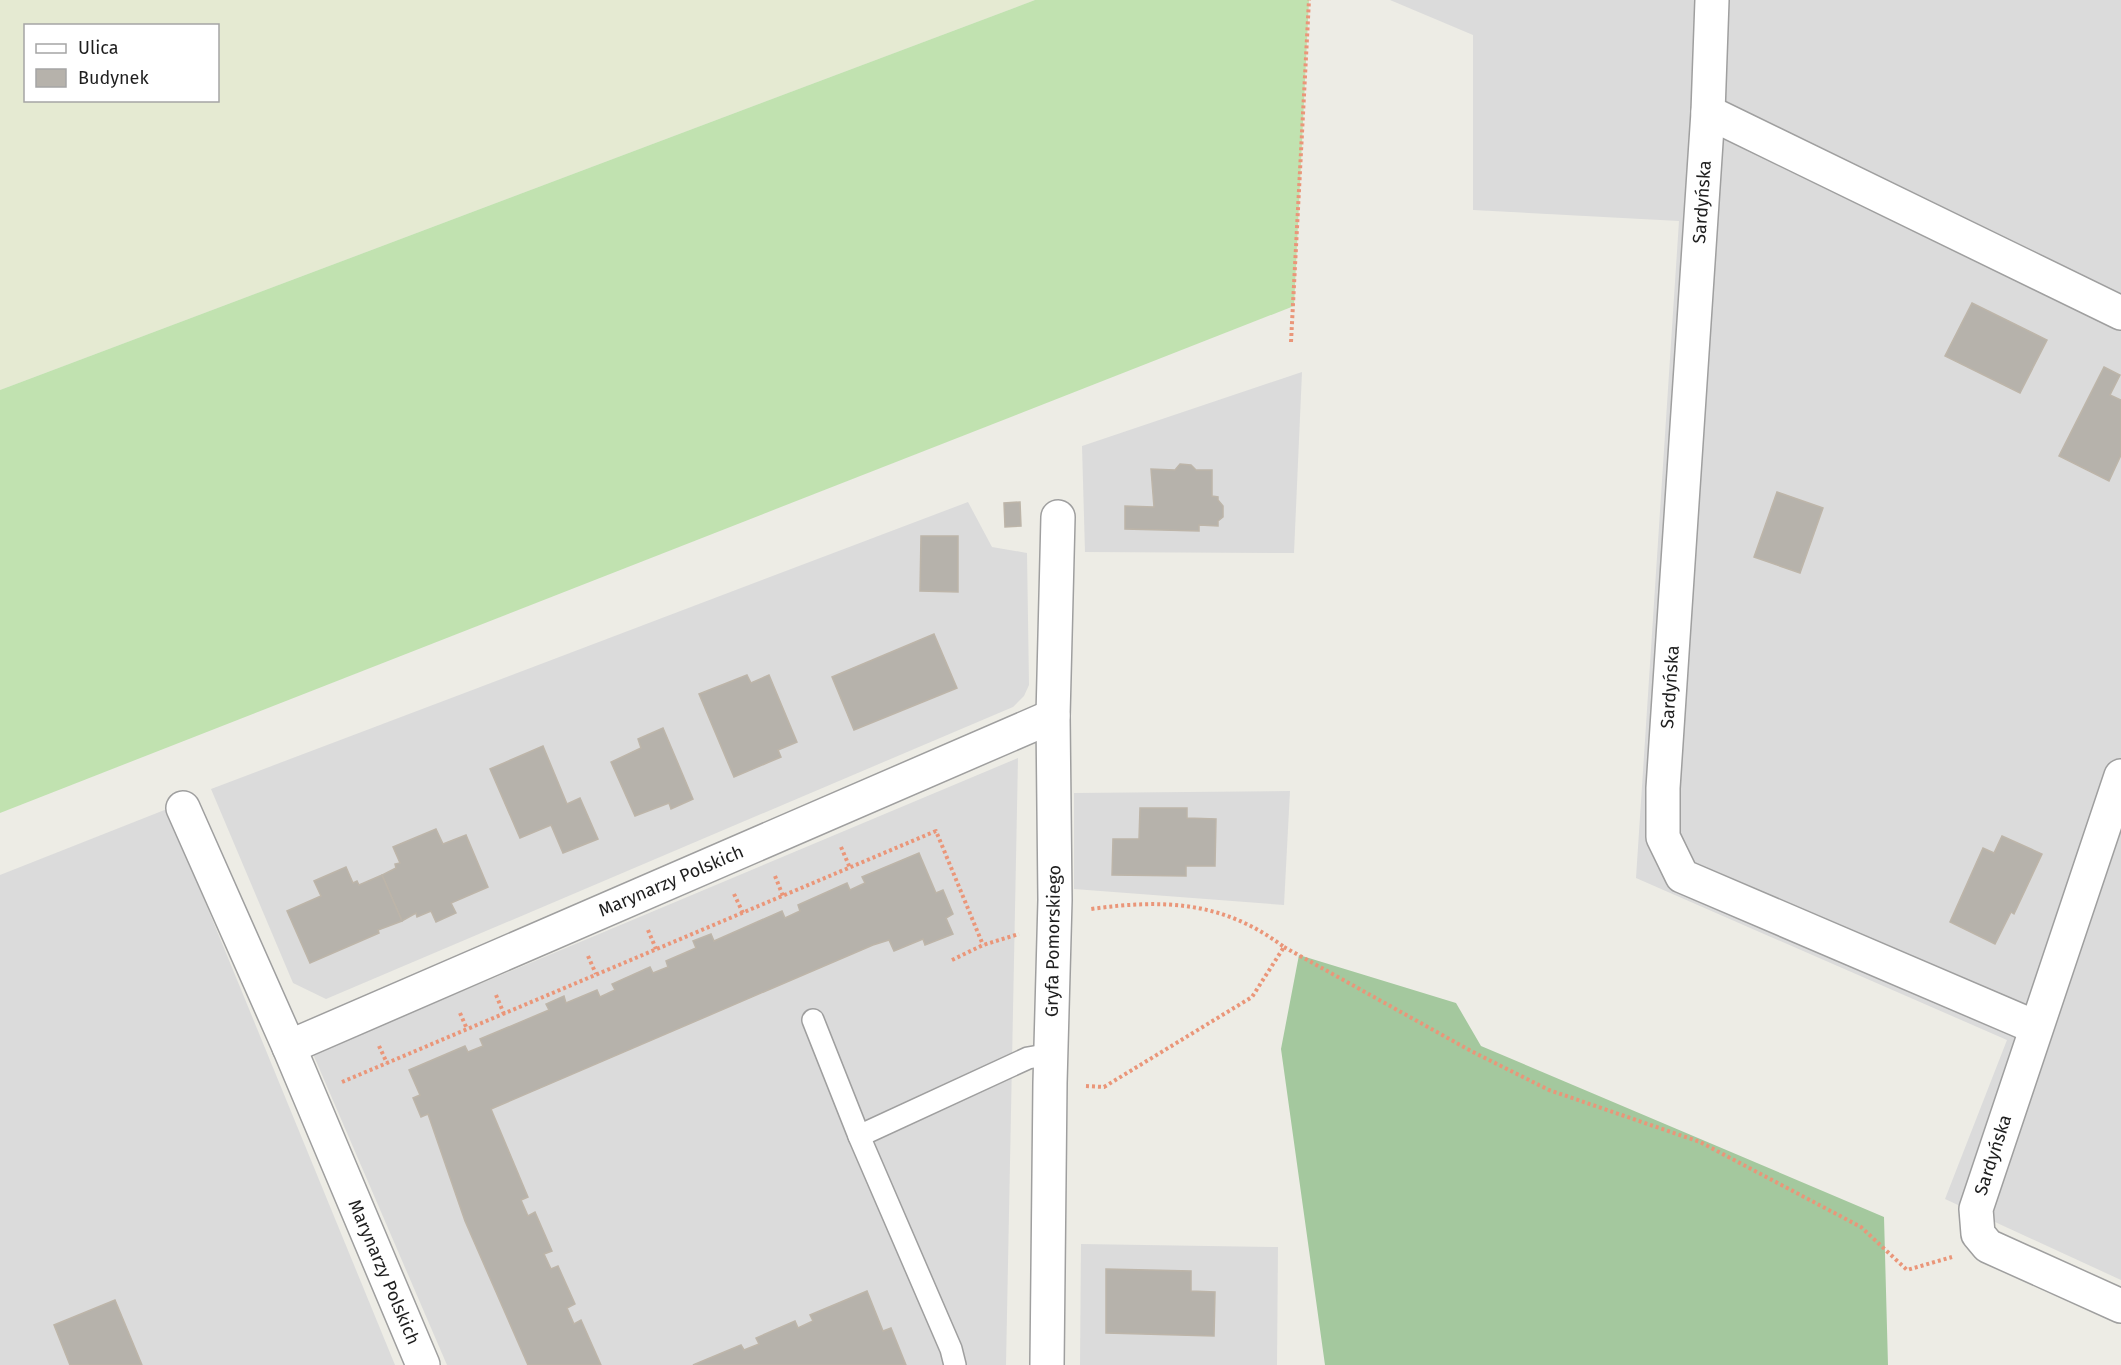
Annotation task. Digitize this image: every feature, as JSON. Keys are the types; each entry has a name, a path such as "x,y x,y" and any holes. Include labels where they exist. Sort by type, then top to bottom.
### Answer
{"street":[{"name":"Sardyńska","path":"1712,0 1708,112 1663,788 1663,837 1682,876 2035,1026"},
{"path":"1708,112 2121,313"},
{"name":"Gryfa Pomorskiego","path":"1047,1365 1050,1068 1042,922 1053,716 1058,517"},
{"name":"Marynarzy Polskich","path":"289,1047 1053,716"},
{"name":"Sardyńska","path":"1988,1246 1978,1234 1976,1209 2035,1026 2121,776"},
{"name":"Marynarzy Polskich","path":"183,808 289,1047 423,1365"},
{"path":"1988,1246 2121,1306"}],"lane":[{"path":"813,1020 859,1136 951,1349 955,1365"},
{"path":"859,1136 1028,1058 1050,1068"}],"path":[{"path":"1291,342 1309,0"},
{"path":"340,1083 936,831 983,945"},
{"path":"952,960 1042,922 1134,903 1203,908 1235,918 1266,933 1284,947 1461,1045 1549,1090 1700,1142 1861,1227 1907,1270 1988,1246"},
{"path":"1050,1068 1104,1087 1252,997 1284,947"}],"shaded area":[{"path":"1390,0 2121,0 2121,1280 1945,1199 2007,1040 1636,878 1679,221 1473,210 1473,35"},
{"path":"1302,372 1294,553 1085,552 1082,446"},
{"path":"968,502 992,547 1027,553 1029,685 1024,696 1013,707 326,999 293,983 211,789"},
{"path":"1018,758 1006,1365 447,1365 313,1054"},
{"path":"1290,791 1284,905 1074,889 1074,793"},
{"path":"167,809 395,1365 0,1365 0,875"},
{"path":"1081,1244 1278,1247 1277,1365 1080,1365"}],"green space":[{"path":"0,0 1035,0 0,390"},
{"path":"1035,0 1309,0 1294,306 0,813 0,390"},
{"path":"1299,955 1456,1003 1481,1046 1884,1217 1888,1365 1325,1365 1281,1049"}],"building":[{"path":"1972,303 2047,340 2020,393 1945,356"},
{"path":"2104,367 2120,375 2110,395 2121,400 2121,455 2109,481 2059,456"},
{"path":"1180,464 1191,465 1196,470 1212,470 1212,496 1218,497 1223,506 1223,517 1218,521 1218,526 1199,525 1199,531 1125,529 1125,506 1154,507 1151,469 1175,470"},
{"path":"1777,492 1823,508 1800,573 1754,557"},
{"path":"1020,502 1021,526 1005,527 1004,503"},
{"path":"921,536 958,536 958,592 920,591"},
{"path":"934,634 957,688 854,730 832,677"},
{"path":"747,675 751,683 769,675 797,742 778,750 781,757 734,777 699,694"},
{"path":"663,728 693,799 671,809 669,803 635,816 611,762 641,748 638,739"},
{"path":"543,746 567,804 580,798 598,839 563,853 551,825 520,838 490,769"},
{"path":"1140,808 1187,808 1187,818 1216,819 1215,866 1186,866 1186,876 1112,875 1113,839 1139,839"},
{"path":"436,829 443,844 466,835 488,887 451,903 456,913 436,922 431,911 417,917 416,913 402,921 382,875 396,868 395,864 400,863 393,847"},
{"path":"2002,836 2042,854 2014,914 2011,912 1995,944 1950,922 1983,848 1994,853"},
{"path":"919,853 936,893 943,890 953,914 946,918 953,934 925,945 923,939 894,951 889,940 873,945 491,1109 528,1197 521,1200 528,1216 535,1212 552,1251 544,1254 551,1269 558,1266 575,1304 567,1308 574,1324 581,1320 601,1365 528,1365 465,1221 428,1114 421,1117 413,1098 420,1095 409,1070 465,1046 468,1052 483,1046 480,1039 549,1010 546,1004 564,996 566,1003 597,990 600,997 615,990 612,984 650,967 653,973 668,967 666,961 696,948 693,941 711,934 714,941 782,911 785,918 800,911 798,905 847,883 850,890 865,883 862,877"},
{"path":"346,867 353,883 357,881 359,885 382,875 402,921 310,963 287,911 321,896 314,881"},
{"path":"1106,1269 1191,1271 1191,1291 1215,1292 1214,1336 1106,1333"},
{"path":"867,1291 883,1331 891,1328 906,1365 693,1365 741,1345 744,1350 759,1344 756,1338 795,1321 798,1328 813,1321 810,1315"},
{"path":"115,1300 142,1365 70,1365 54,1325"}]}
